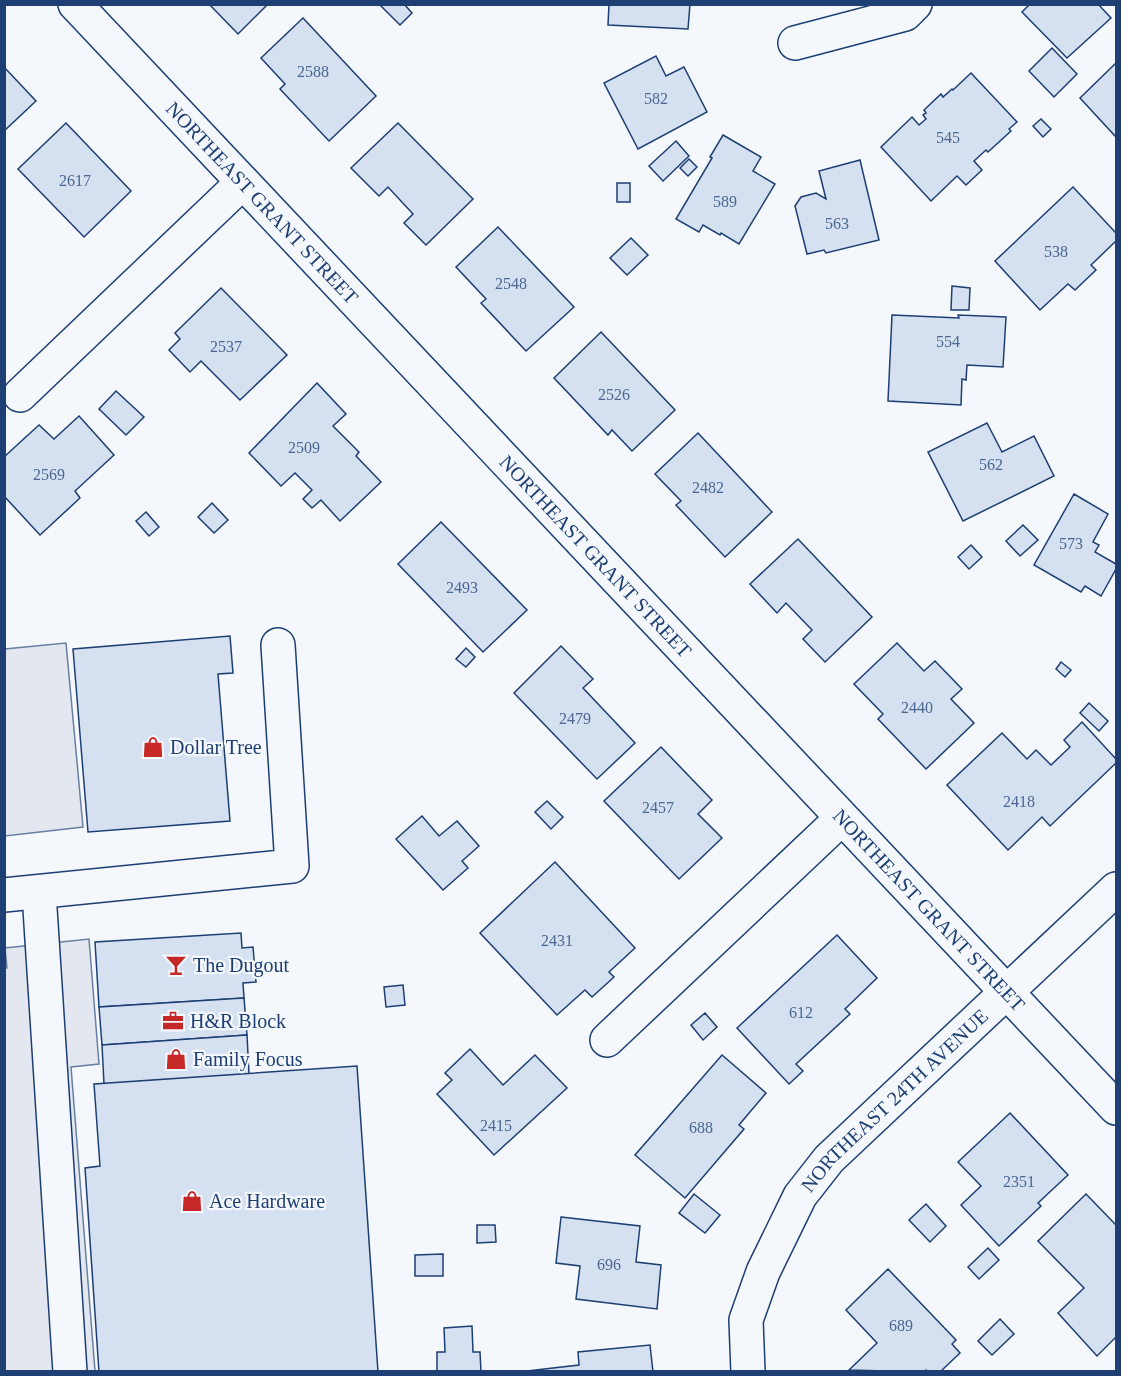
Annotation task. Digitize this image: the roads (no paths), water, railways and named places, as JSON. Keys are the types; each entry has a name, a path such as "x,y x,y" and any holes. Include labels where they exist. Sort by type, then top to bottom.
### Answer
{"street":[{"name":"NORTHEAST GRANT STREET","path":"75,4 1116,1108"},
{"path":"795,43 905,14 915,4"},
{"path":"20,395 242,183"},
{"path":"4,895 292,866 278,645"},
{"path":"607,1040 842,818"},
{"name":"NORTHEAST 24TH AVENUE","path":"748,1371 746,1320 776,1242 800,1196 829,1159 1116,889"},
{"path":"39,893 70,1371"}],"place":[{"name":"Dollar Tree","path":"153,747"},
{"name":"The Dugout","path":"176,965"},
{"name":"H&R Block","path":"173,1021"},
{"name":"Family Focus","path":"176,1059"},
{"name":"Ace Hardware","path":"192,1201"}]}
